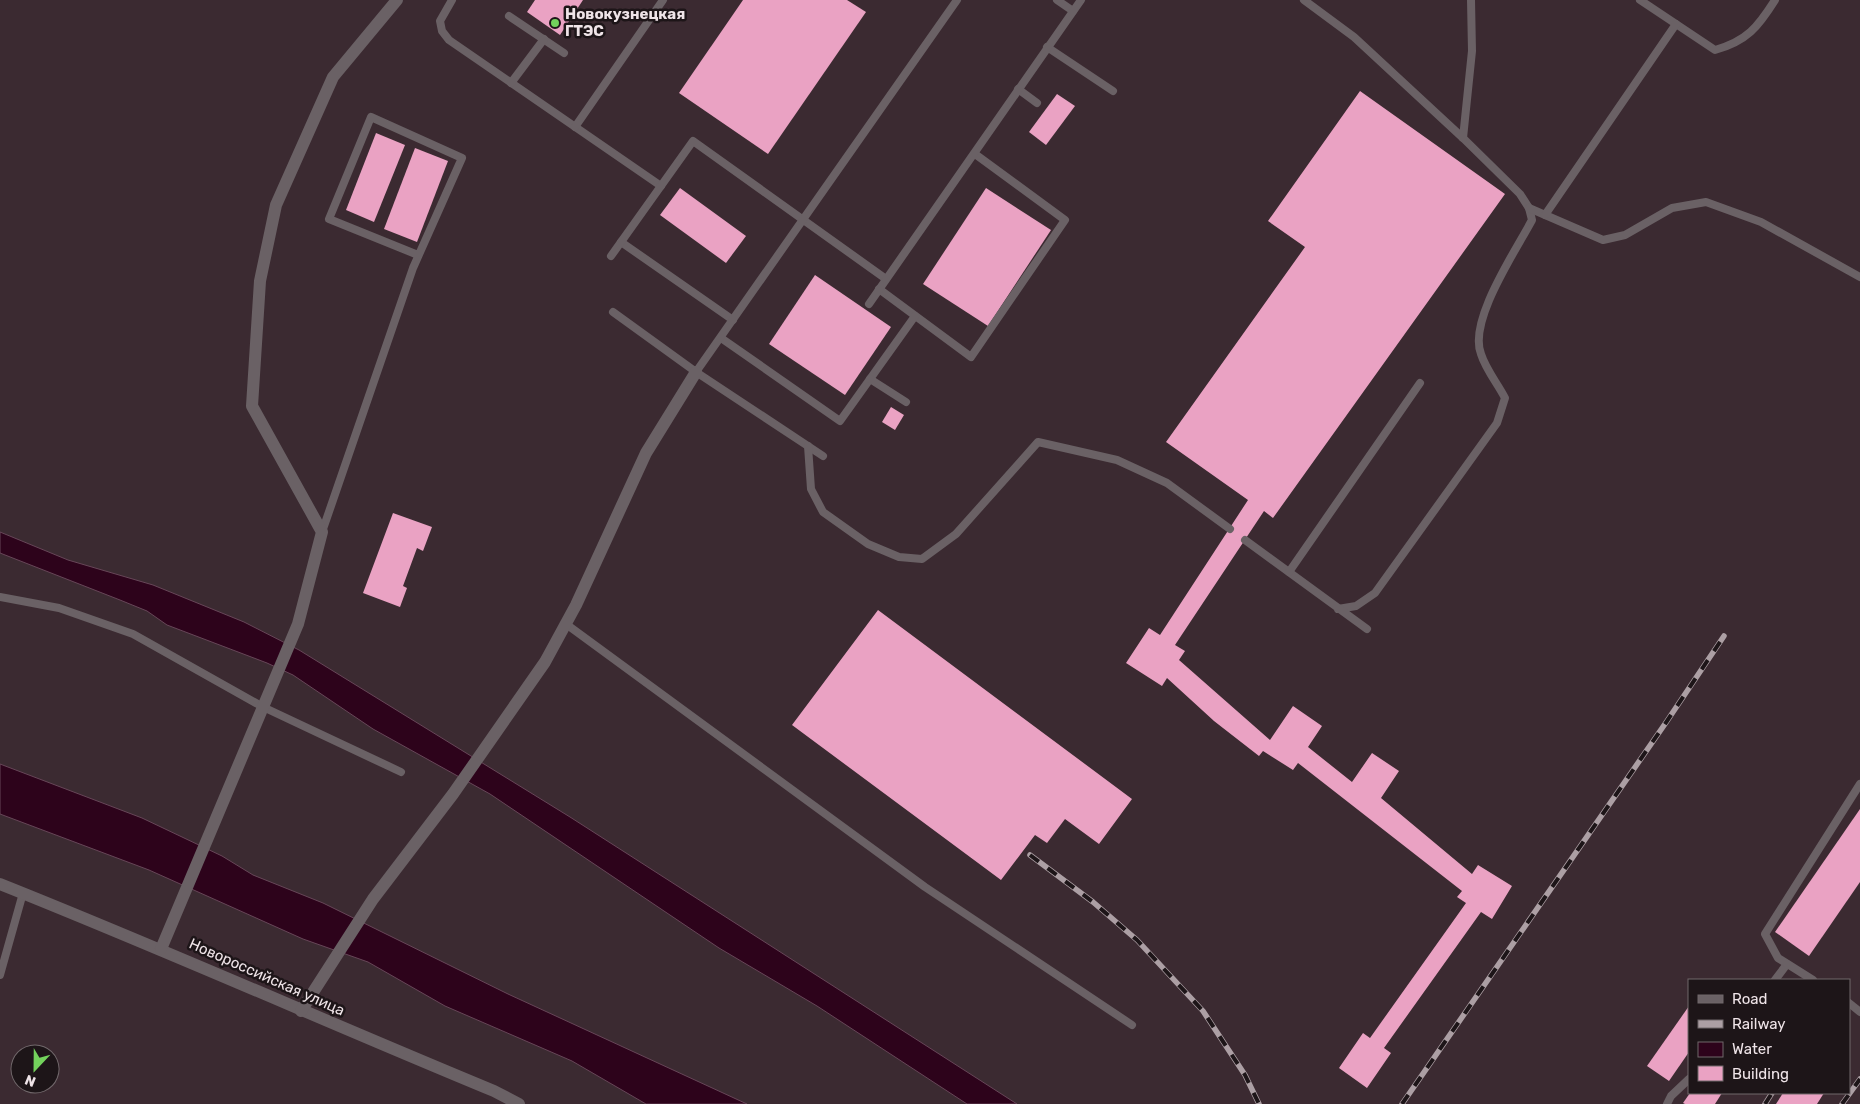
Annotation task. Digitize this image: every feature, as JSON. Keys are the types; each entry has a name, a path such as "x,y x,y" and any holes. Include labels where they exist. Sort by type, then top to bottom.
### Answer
{"street":[{"path":"161,948 298,624 322,532 252,406 260,281 276,205 333,77 397,0"},
{"path":"301,1011 374,899 453,794 545,662 566,624 646,454 696,372"},
{"name":"Новороссийская улица","path":"0,884 161,948 301,1011 494,1091 519,1104"}],"lane":[{"path":"452,0 440,21 442,31 449,40 661,186"},
{"path":"574,127 663,0"},
{"path":"696,372 957,0"},
{"path":"1057,0 1073,11"},
{"path":"869,304 1081,0"},
{"path":"1304,0 1354,37 1463,138 1520,194 1529,208 1532,220 1482,316 1478,334 1480,354 1505,398 1497,423 1375,593 1356,606 1338,609"},
{"path":"1463,138 1472,51 1471,0"},
{"path":"1640,0 1715,50 1734,45 1748,36 1761,22 1775,0"},
{"path":"510,16 564,52"},
{"path":"1545,216 1676,24"},
{"path":"511,83 544,39"},
{"path":"1047,48 1113,91"},
{"path":"1018,90 1037,103"},
{"path":"322,532 418,255 462,158 370,117 328,219 418,255"},
{"path":"612,256 693,141 802,221 886,279"},
{"path":"879,289 971,357 1065,220 975,154"},
{"path":"1529,208 1603,240 1625,235 1672,208 1706,202 1761,222 1860,277"},
{"path":"621,242 734,320"},
{"path":"613,312 696,372 823,456"},
{"path":"721,338 840,421 915,316"},
{"path":"870,378 906,402"},
{"path":"1289,572 1420,383"},
{"path":"808,446 810,489 823,512 868,544 899,556 922,559 956,534 1038,442 1117,460 1167,482 1230,529"},
{"path":"1245,540 1366,629"},
{"path":"0,596 59,608 133,634 263,707 402,772"},
{"path":"566,624 926,886 1132,1025"},
{"path":"1811,979 1778,958 1765,934 1860,784"},
{"path":"0,975 23,893"},
{"path":"1776,979 1787,964"},
{"path":"1850,1004 1860,1012"},
{"path":"1667,1104 1671,1096 1688,1080"}],"water":[{"path":"0,532 68,560 153,585 244,622 299,650 570,817 1017,1104 967,1104 817,1006 719,948 490,794 373,729 293,675 267,663 167,625 147,611 0,553"},
{"path":"0,764 142,818 222,856 253,875 323,903 508,994 747,1104 646,1104 572,1061 445,1006 368,962 303,939 149,870 0,814"}],"building":[{"name":"Новокузнецкая ГТЭС","path":"535,0 583,0 560,35 527,12"},
{"path":"743,0 847,0 866,12 768,154 679,93"},
{"path":"1360,91 1505,194 1273,518 1264,511 1175,645 1185,651 1179,660 1270,740 1293,706 1322,726 1308,747 1352,782 1372,753 1399,771 1381,798 1472,874 1478,865 1512,886 1492,919 1481,912 1384,1048 1391,1053 1367,1088 1339,1068 1363,1033 1370,1038 1466,903 1457,897 1462,891 1298,763 1293,770 1263,751 1259,756 1214,721 1167,678 1162,686 1126,663 1149,628 1160,635 1248,500 1166,442 1305,247 1268,221"},
{"path":"1057,94 1075,106 1046,145 1029,132"},
{"path":"376,133 405,145 374,222 346,210"},
{"path":"415,148 448,161 417,242 384,229"},
{"path":"680,188 746,236 726,263 660,215"},
{"path":"986,188 1051,230 988,326 923,284"},
{"path":"815,275 891,327 845,395 769,344"},
{"path":"891,407 904,415 895,430 882,422"},
{"path":"393,513 432,527 423,551 417,548 403,586 407,588 400,607 363,593"},
{"path":"878,610 1132,799 1099,844 1065,819 1047,843 1035,835 1001,880 792,725"},
{"path":"1860,809 1860,882 1809,956 1775,932"},
{"path":"1688,1007 1688,1053 1669,1081 1647,1066"},
{"path":"1689,1094 1721,1094 1715,1104 1683,1103"},
{"path":"1782,1094 1823,1094 1817,1104 1776,1104"}],"railway":[{"path":"1402,1104 1724,636"},
{"path":"1030,855 1093,902 1137,940 1203,1011 1245,1075 1259,1104"},
{"path":"1850,1093 1860,1079"},
{"path":"1765,1104 1771,1094"},
{"path":"1842,1104 1849,1094"}],"place":[{"name":"Новокузнецкая ГТЭС","path":"555,23"}]}
